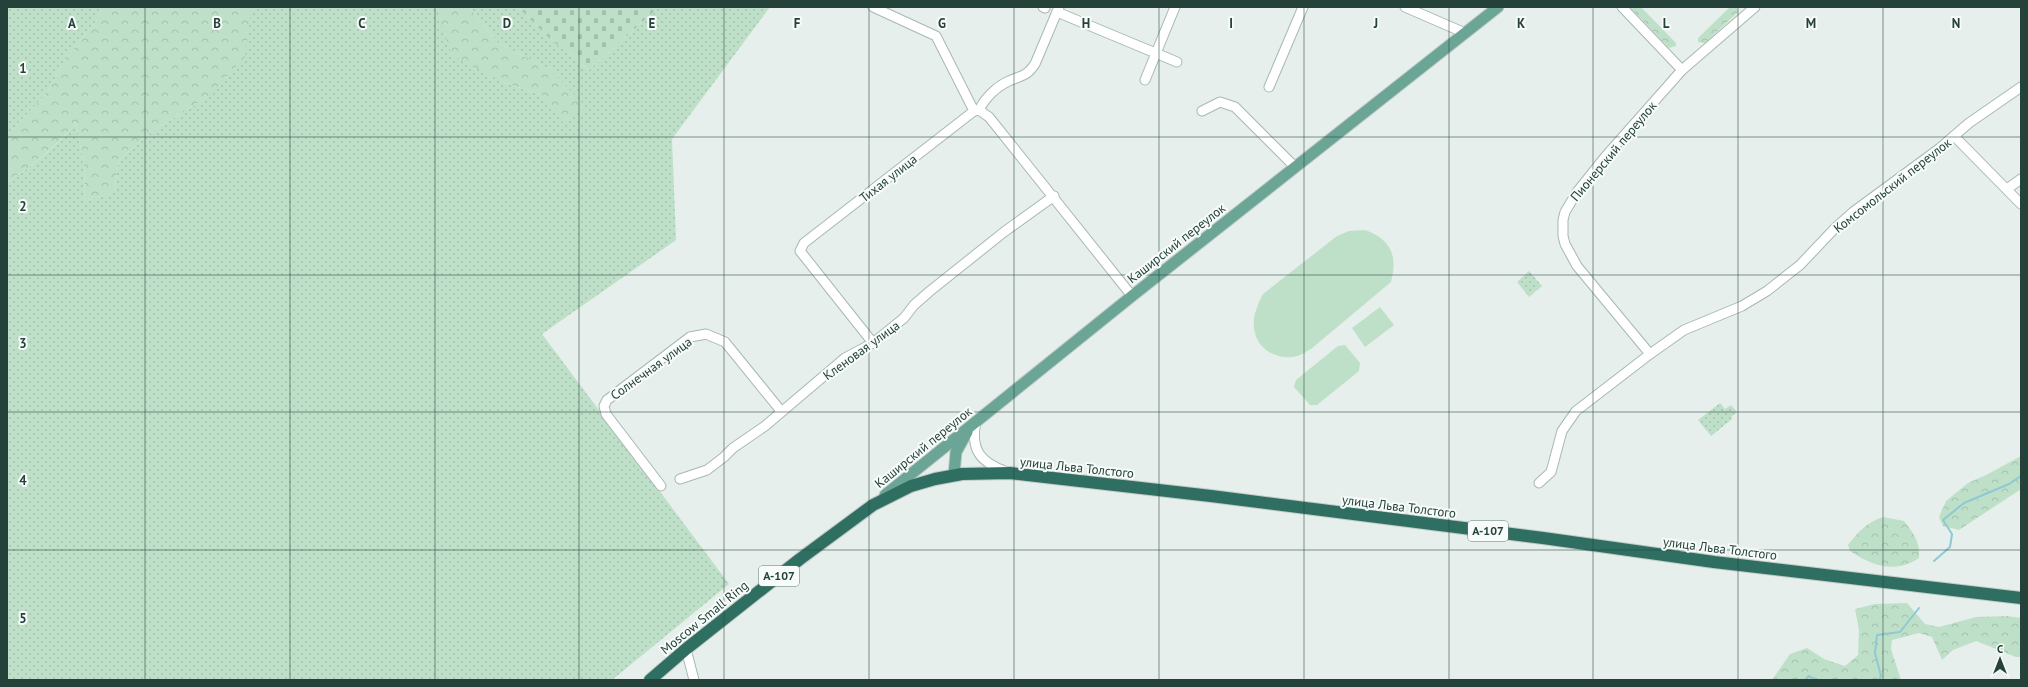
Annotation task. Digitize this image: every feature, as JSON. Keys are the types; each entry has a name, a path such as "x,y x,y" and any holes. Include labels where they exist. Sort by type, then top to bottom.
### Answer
{"highway":[{"name":"улица Льва Толстого","path":"873,505 911,486 954,475 1010,473 1211,496 1543,538 1714,562 2021,598"},
{"name":"Moscow Small Ring","path":"650,680 686,649 800,559 873,505"}],"main road":[{"name":"Каширский переулок","path":"873,505 1132,296 1498,7"},
{"path":"954,475 956,452 967,432 976,421"}],"street":[{"path":"874,7 936,36 977,110 989,116 1132,296"},
{"path":"1145,80 1175,7"},
{"path":"1269,87 1303,7"},
{"path":"1405,7 1465,33"},
{"path":"1622,7 1682,70"},
{"name":"Пионерский переулок","path":"1650,354 1577,266 1566,244 1563,220 1568,205 1576,192 1682,70 1755,7"},
{"path":"1058,10 1177,62"},
{"name":"Тихая улица","path":"873,343 800,251 804,243 977,110 999,87 1030,72 1035,64 1058,10"},
{"name":"Комсомольский переулок","path":"1539,483 1550,472 1562,431 1576,411 1684,330 1742,306 1767,291 1800,265 1843,220 1970,123 2021,87"},
{"path":"1202,111 1220,102 1235,107 1295,167"},
{"path":"1954,136 2021,204"},
{"path":"2007,189 2021,179"},
{"name":"Кленовая улица","path":"680,479 707,470 733,448 765,426 844,358 873,343 904,318 914,305 930,291 1004,232 1054,196"},
{"name":"Солнечная улица","path":"661,486 606,414 604,406 607,400 690,337 706,334 725,342 781,411"},
{"path":"976,421 974,437 980,455 998,469 1010,473"},
{"path":"686,649 694,680"}],"green space":[{"path":"7,7 103,7 96,21 64,61 48,92 7,135"},
{"path":"103,7 252,7 245,57 209,96 151,132 119,160 114,192 85,201 84,165 76,123 44,155 7,182 7,135 48,92 64,61 96,21"},
{"path":"252,7 433,7 503,82 542,95 563,122 551,70 498,43 469,7 518,7 548,37 589,70 659,7 770,7 672,139 676,240 542,334 729,584 612,680 7,680 7,182 44,155 61,140 76,123 84,165 85,201 114,192 119,160 151,132 209,96"},
{"path":"433,7 469,7 498,43 551,70 587,108 562,122 542,95 503,82 452,55 437,13"},
{"path":"518,7 659,7 589,70 548,37"},
{"path":"1630,7 1641,7 1676,43 1676,46 1669,48"},
{"path":"1730,7 1737,7 1738,12 1705,43 1698,42 1698,38"},
{"path":"1365,230 1381,238 1393,256 1394,264 1391,282 1303,354 1284,357 1277,356 1266,350 1257,339 1254,328 1255,313 1263,294 1337,236 1349,231"},
{"path":"1529,271 1542,286 1529,297 1517,282"},
{"path":"1380,307 1394,325 1365,347 1352,328"},
{"path":"1345,345 1360,363 1359,371 1317,405 1310,405 1294,387 1296,380 1338,346"},
{"path":"1720,403 1725,409 1731,405 1737,412 1731,417 1732,419 1711,436 1698,420"},
{"path":"2021,456 2021,489 1959,530 1943,526 1939,517 1946,501 1968,483"},
{"path":"1883,517 1904,521 1918,542 1919,558 1901,566 1892,567 1867,561 1850,551 1848,545 1859,532 1867,525"},
{"path":"1907,603 1925,624 1939,627 1976,617 2007,616 2021,618 2021,657 2016,657 1976,641 1953,650 1942,660 1932,637 1919,633 1892,640 1891,649 1901,680 1772,680 1790,654 1807,648 1824,659 1845,666 1858,655 1859,630 1855,609 1875,604"}],"waterway":[{"path":"1934,561 1950,547 1952,534 1943,520 1964,503 2009,484 2021,476"},
{"path":"1879,680 1881,676 1875,653 1877,635 1900,632 1919,608"},
{"path":"1805,680 1809,676 1816,680"}]}
